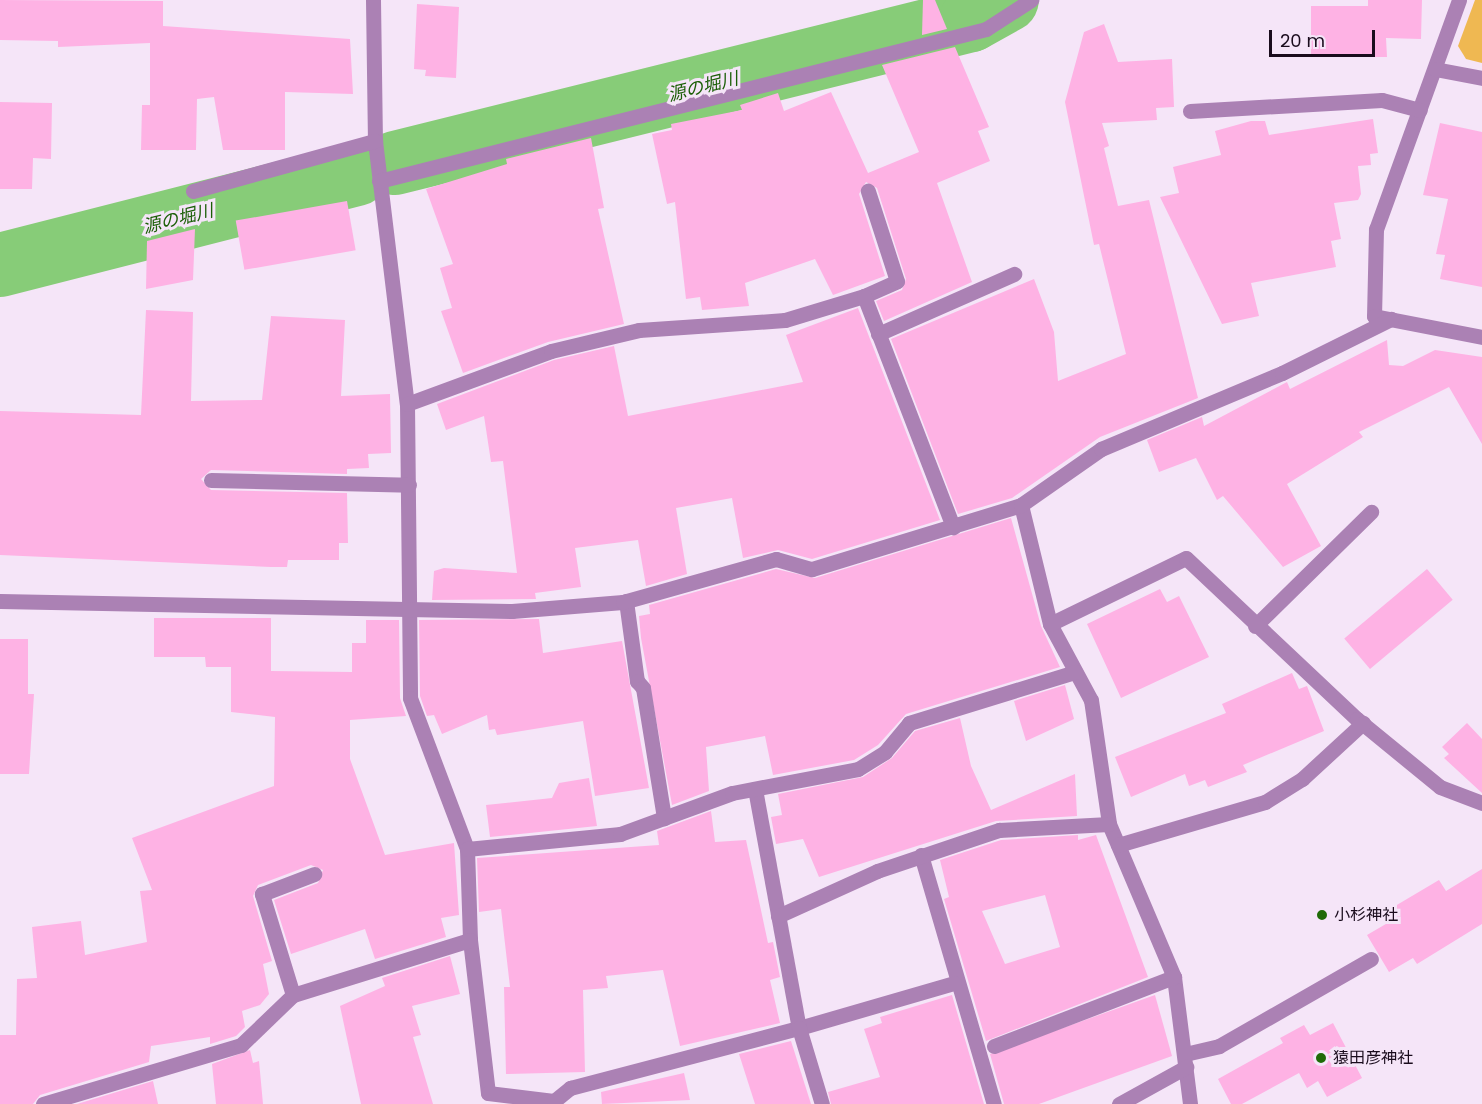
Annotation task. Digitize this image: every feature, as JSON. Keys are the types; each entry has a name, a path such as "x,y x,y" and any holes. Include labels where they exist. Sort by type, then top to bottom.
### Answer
{"street":[{"path":"373,0 375,141 407,404 410,698 467,849 470,940 488,1093 554,1102 570,1088 799,1028 954,983"},
{"path":"379,181 986,29 1031,0"},
{"path":"1459,0 1376,229 1374,316 1482,337"},
{"path":"1435,69 1482,78"},
{"path":"1190,111 1382,100 1420,110"},
{"path":"193,191 375,141"},
{"path":"407,404 551,351 628,332 785,320 864,296 897,280 868,191"},
{"path":"879,334 1014,274"},
{"path":"864,296 953,527"},
{"path":"0,601 512,611 626,601 776,559 812,569 1020,505 1101,448 1282,373 1391,319"},
{"path":"212,480 409,485"},
{"path":"1020,505 1050,624 1091,700 1098,734 1109,824 1174,977 1190,1104"},
{"path":"1255,626 1371,512"},
{"path":"1050,624 1186,558 1255,626 1363,723 1440,787 1482,803"},
{"path":"626,601 637,681 643,688 664,818"},
{"path":"467,849 620,834 755,789 858,769 885,752 909,723 1075,672"},
{"path":"1118,845 1265,802 1302,779 1363,723"},
{"path":"755,789 799,1028 822,1104"},
{"path":"778,916 921,855 999,830 1109,824"},
{"path":"921,855 954,983 994,1104"},
{"path":"293,994 262,894 314,874"},
{"path":"43,1104 241,1045 293,994 470,940"},
{"path":"1119,1104 1186,1060 1219,1046 1371,959"},
{"path":"994,1046 1174,977"}],"shaded area":[{"path":"1475,0 1482,0 1482,63 1466,59 1458,46"}],"building":[{"path":"0,0 163,1 163,26 350,39 353,94 285,92 285,150 223,150 214,97 197,99 196,150 141,150 142,105 150,105 150,43 58,47 58,41 0,40"},
{"path":"923,0 935,0 947,29 922,35"},
{"path":"1368,0 1422,0 1421,39 1386,38 1387,57 1311,57 1311,6 1368,6"},
{"path":"417,4 459,7 456,78 425,76 426,70 414,69"},
{"path":"1104,24 1118,62 1172,59 1174,107 1156,108 1157,120 1102,123 1109,146 1104,148 1118,206 1149,200 1198,398 1100,437 1012,498 958,514 891,339 1034,279 1054,332 1058,381 1126,354 1099,244 1094,245 1065,102 1084,32"},
{"path":"955,47 989,127 978,131 990,161 937,183 972,282 884,321 876,301 902,290 906,279 877,188 866,182 859,194 885,276 833,295 815,259 745,283 749,306 702,310 700,297 686,299 675,202 667,204 652,134 672,130 671,124 742,110 740,105 778,93 784,111 831,92 868,173 919,152 882,65"},
{"path":"0,102 52,103 51,159 33,158 32,189 0,189"},
{"path":"1373,119 1378,153 1370,154 1371,165 1358,166 1361,194 1358,200 1334,203 1341,239 1331,241 1336,267 1251,283 1259,316 1222,324 1160,197 1179,193 1173,167 1221,155 1215,131 1251,121 1265,121 1269,135"},
{"path":"1440,123 1482,132 1482,287 1440,279 1445,255 1436,254 1448,199 1423,195"},
{"path":"591,138 604,208 598,209 624,324 548,342 463,373 441,311 452,308 440,268 453,264 426,189 507,164 506,159"},
{"path":"347,201 356,250 244,270 236,221"},
{"path":"195,229 193,280 146,289 147,241"},
{"path":"858,308 940,520 812,559 778,550 743,558 732,498 676,508 687,574 646,586 638,540 575,548 581,587 535,593 536,599 432,600 434,571 444,568 517,573 503,461 491,462 484,416 446,430 437,404 554,360 614,346 628,416 803,382 786,335"},
{"path":"146,310 193,312 191,401 262,400 271,316 345,320 341,396 390,394 391,453 368,454 369,468 347,469 347,474 211,470 201,479 211,490 347,493 348,543 339,543 339,560 288,560 287,567 271,567 0,555 0,411 141,415"},
{"path":"1387,340 1389,365 1403,366 1435,350 1482,357 1482,444 1449,387 1359,432 1363,437 1287,484 1321,546 1283,567 1223,496 1217,500 1196,458 1159,472 1147,440 1202,417 1204,426 1287,382 1290,389"},
{"path":"1011,518 1041,626 1060,667 906,714 878,745 854,760 773,775 765,736 706,747 709,791 672,805 641,638 639,616 650,614 649,605 776,569 815,578"},
{"path":"1427,569 1453,600 1370,669 1344,638"},
{"path":"1160,589 1167,602 1179,596 1209,657 1121,698 1087,624"},
{"path":"154,618 271,618 271,671 352,672 352,643 366,643 366,620 399,620 400,698 406,716 350,720 350,759 385,855 454,843 459,915 441,918 446,937 375,959 365,929 291,954 274,900 318,883 323,870 311,865 258,885 253,896 272,961 263,964 269,994 260,1005 242,1011 245,1027 236,1036 210,1044 210,1037 151,1046 149,1062 40,1095 33,1104 0,1104 0,1035 16,1035 17,979 37,978 32,927 81,921 85,955 147,942 140,891 152,890 132,838 274,786 275,717 231,712 231,667 206,667 205,657 154,657"},
{"path":"539,619 543,653 622,641 649,788 595,796 583,721 497,735 495,729 489,730 487,715 442,734 434,715 427,716 420,696 419,620"},
{"path":"0,639 28,639 28,694 34,694 29,774 0,774"},
{"path":"1292,673 1299,689 1307,686 1324,731 1243,765 1247,772 1208,787 1205,780 1189,786 1185,774 1131,797 1115,757 1226,713 1222,704"},
{"path":"1065,685 1074,719 1026,741 1014,701"},
{"path":"960,718 971,766 991,810 1075,774 1077,816 996,821 819,877 803,839 776,844 771,817 782,815 778,794 863,777 892,758 915,731"},
{"path":"1467,723 1482,739 1482,793 1444,758 1449,754 1442,747"},
{"path":"589,778 597,826 490,837 486,805 552,798 559,783"},
{"path":"711,811 715,842 746,840 768,943 773,942 780,977 770,980 780,1023 680,1046 663,970 606,976 608,988 583,990 585,1072 506,1074 504,987 510,987 501,909 479,912 477,858 659,845 657,831"},
{"path":"1078,835 1078,840 1096,835 1148,977 986,1041 944,899 949,897 940,860 1001,840","holes":["1045,895 1060,947 1005,964 982,911"]},
{"path":"1482,869 1482,924 1417,964 1413,958 1389,972 1367,935 1391,921 1385,912 1439,880 1446,891"},
{"path":"450,956 460,994 412,1006 421,1035 413,1037 433,1104 361,1104 340,1006 385,986 382,978"},
{"path":"952,995 984,1104 831,1104 828,1092 880,1077 864,1029 882,1023 880,1017"},
{"path":"1155,995 1172,1056 1039,1104 1004,1104 990,1054"},
{"path":"1333,1023 1362,1078 1327,1097 1318,1081 1307,1088 1299,1073 1242,1104 1231,1104 1218,1079 1283,1043 1280,1038 1304,1025 1310,1035"},
{"path":"791,1041 811,1104 755,1104 739,1054"},
{"path":"250,1050 253,1063 259,1061 263,1104 216,1104 212,1064"},
{"path":"684,1073 690,1100 602,1104 601,1092"},
{"path":"153,1081 158,1104 77,1104"}],"waterway":[{"name":"源の堀川","path":"395,163 971,20 1007,0"},
{"name":"源の堀川","path":"0,265 357,174"}],"place":[{"name":"小杉神社","path":"1322,915"},
{"name":"猿田彦神社","path":"1321,1058"}]}
